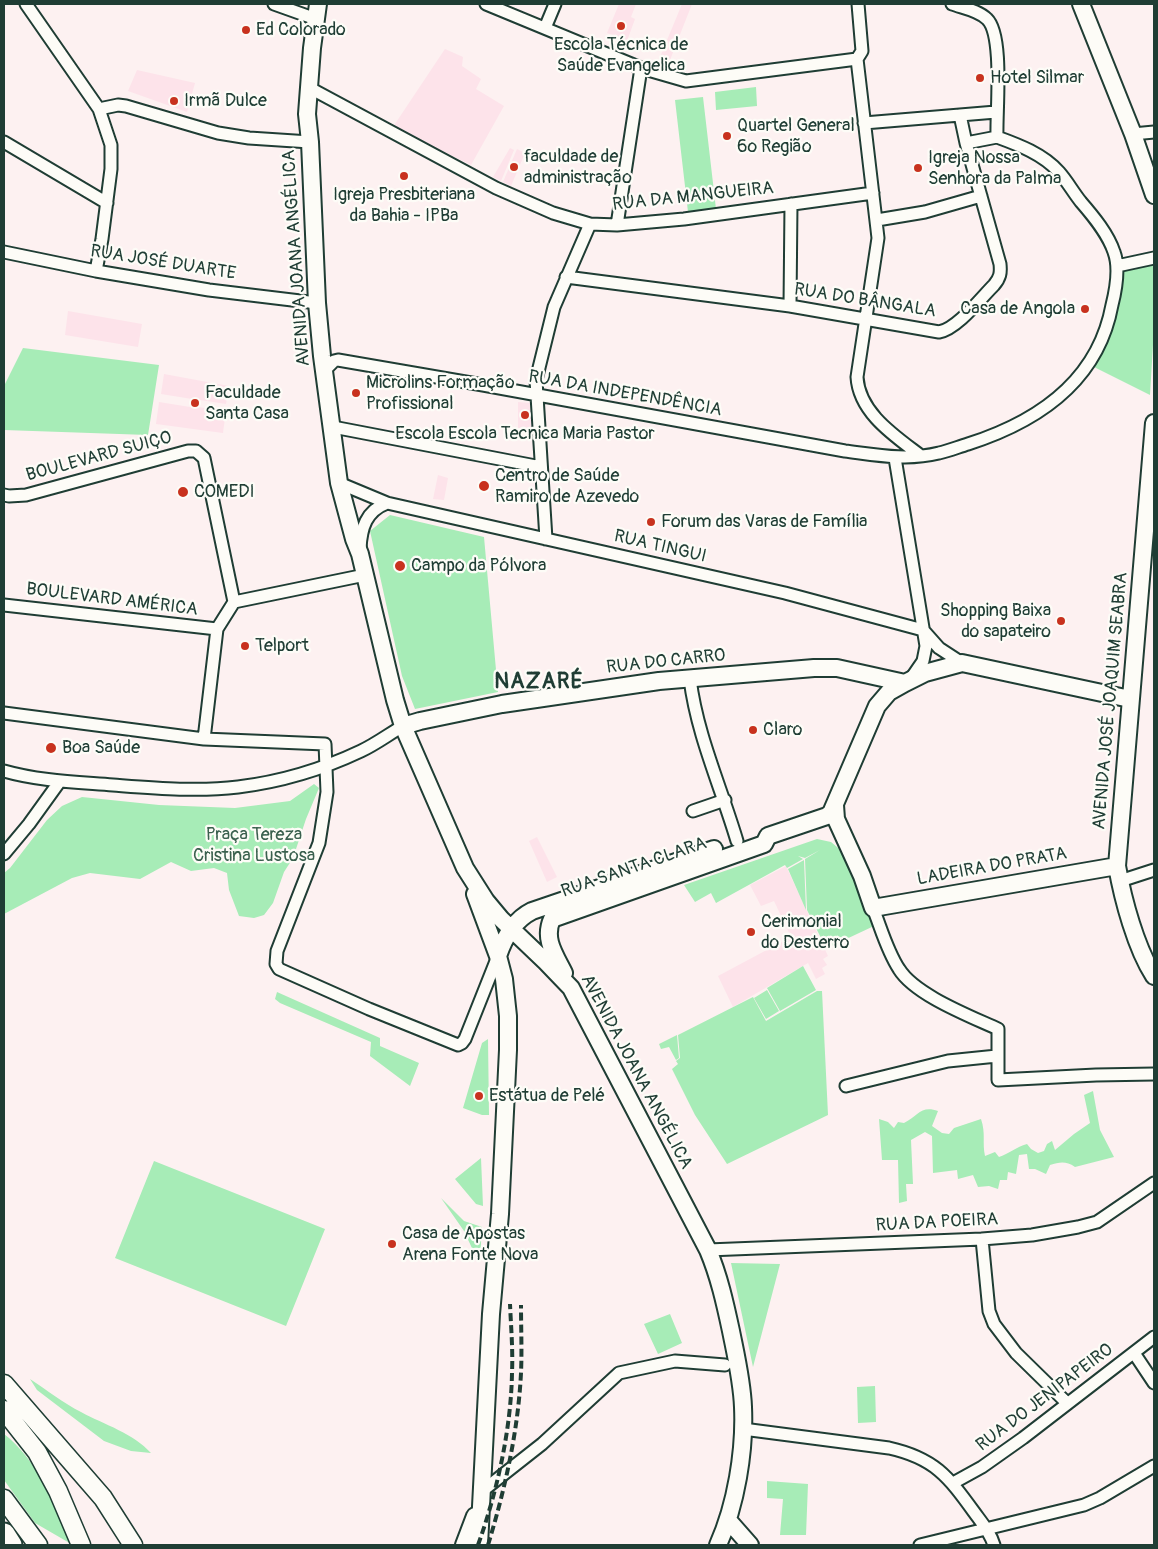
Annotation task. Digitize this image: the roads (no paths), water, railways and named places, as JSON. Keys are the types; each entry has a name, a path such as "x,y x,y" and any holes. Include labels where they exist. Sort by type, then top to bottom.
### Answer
{"highway":[{"path":"4,1534 11,1545"}],"main road":[{"path":"1081,4 1133,134 1154,195"},
{"name":"AVENIDA JOANA ANGÉLICA","path":"317,11 308,87 307,114 310,142 317,303 324,371 340,483 354,539 360,554 395,700 404,726 466,868 486,900 501,919 571,988 708,1250 722,1289 738,1366 743,1407 740,1462 728,1520 718,1545"},
{"name":"AVENIDA JOSÉ JOAQUIM SEABRA","path":"1154,424 1130,699 1119,874 1139,944 1154,976"},
{"path":"873,908 862,876 836,819 835,805 877,706 889,692 924,674 962,663 1130,699"},
{"name":"RUA DO CARRO","path":"404,726 458,712 659,681 814,668 837,668 904,683"},
{"path":"868,674 876,687 877,706"},
{"name":"RUA SANTA CLARA","path":"512,929 520,920 532,912 760,833 768,836 820,818 831,813 835,805"},
{"path":"820,818 839,826"},
{"name":"RUA SANTA CLARA","path":"571,988 550,946 548,926 552,919 564,913 764,844 768,836"},
{"path":"466,868 498,956 506,996 508,1050 505,1136 491,1314 479,1545"},
{"name":"LADEIRA DO PRATA","path":"873,908 1119,874"},
{"path":"498,956 503,943 512,929"},
{"path":"4,1384 103,1498 132,1544"},
{"path":"4,1410 35,1448 58,1491 81,1545"},
{"path":"4,1428 12,1432 58,1491"},
{"path":"464,1545 472,1526 481,1492"},
{"path":"4,1499 38,1545"},
{"path":"728,1520 750,1545"}],"street":[{"path":"274,4 317,11"},
{"path":"486,4 641,68 686,81 857,59"},
{"path":"545,28 555,4"},
{"path":"858,4 862,51 857,59 877,220 876,253 857,387 878,421 921,456"},
{"path":"952,4 982,14 989,20 994,33 998,50 997,137"},
{"path":"30,5 99,109 111,145 111,169 107,203 96,271"},
{"path":"617,225 641,68"},
{"name":"RUA DA MANGUEIRA","path":"308,87 496,188 552,213 590,224 617,225 684,219 873,193"},
{"path":"99,109 118,105 126,106 218,132 249,138 310,142"},
{"path":"864,123 996,112"},
{"name":"RUA DO BÂNGALA","path":"566,277 790,306 939,332 944,331 954,325 994,285 998,280 1000,272 1000,264 960,115"},
{"path":"1133,134 1154,132"},
{"path":"966,143 997,137 1026,148 1050,163 1059,172 1096,220 1114,252 1117,266 1154,258"},
{"path":"4,142 107,203"},
{"path":"877,220 925,212 981,196"},
{"path":"790,306 791,204"},
{"path":"546,539 536,380 554,307 590,224"},
{"name":"RUA JOSÉ DUARTE","path":"4,252 96,271 209,290 317,303"},
{"name":"RUA DA INDEPENDÊNCIA","path":"324,371 334,361 338,360 836,450 895,458 921,456 939,453 973,442 1016,425 1042,410 1060,396 1079,377 1103,337 1110,318 1117,266"},
{"path":"333,427 541,467"},
{"name":"BOULEVARD SUIÇO","path":"4,494 9,496 26,495 179,453 196,451 204,458 234,602"},
{"path":"895,458 926,646 924,661 919,669 904,683"},
{"name":"RUA TINGUI","path":"340,483 387,503 785,593 923,630"},
{"path":"360,554 361,536 366,519 378,506 387,503"},
{"path":"204,739 217,630 234,602 365,575"},
{"name":"BOULEVARD AMÉRICA","path":"4,605 217,630"},
{"path":"923,630 939,648 962,663"},
{"path":"690,679 698,723 737,841"},
{"path":"4,713 204,739 325,744 326,808 319,844 278,952 276,964 279,969 369,1009 458,1045 465,1039 498,956"},
{"path":"4,772 60,781 144,787 238,787 273,780 326,765 361,751 404,726"},
{"path":"4,854 60,781"},
{"path":"693,812 725,800"},
{"path":"1119,874 1154,870"},
{"path":"873,908 891,955 900,971 914,985 932,997 998,1029 998,1080 1154,1074"},
{"path":"846,1086 948,1061 997,1056"},
{"name":"RUA DA POEIRA","path":"708,1250 982,1239 1032,1234 1097,1222 1154,1183"},
{"path":"982,1239 989,1311 994,1324 1016,1353 1067,1403"},
{"name":"RUA DO JENIPAPEIRO","path":"953,1483 995,1457 1154,1337"},
{"path":"1134,1353 1154,1383"},
{"path":"481,1492 542,1444 619,1373 675,1361 725,1365"},
{"path":"743,1429 889,1448 906,1452 934,1466 953,1483 987,1530 994,1545"},
{"path":"920,1545 987,1530 1084,1504 1100,1498 1154,1466"}],"railway":[{"path":"478,1545 497,1482 509,1416 512,1364 510,1304"},
{"path":"488,1545 500,1503 514,1439 521,1373 521,1305"}],"place":[{"name":"Escola Técnica de Saúde Evangelica","path":"621,26"},
{"name":"Ed Colorado","path":"246,30"},
{"name":"Hotel Silmar","path":"980,78"},
{"name":"Irmã Dulce","path":"174,101"},
{"name":"Quartel General 6º Região","path":"727,136"},
{"name":"faculdade de administração","path":"514,167"},
{"name":"Igreja Nossa Senhora da Palma","path":"918,168"},
{"name":"Igreja Presbiteriana da Bahia - IPBa","path":"404,176"},
{"name":"Casa de Angola","path":"1085,309"},
{"name":"Microlins Formação Profissional","path":"356,393"},
{"name":"Faculdade Santa Casa","path":"195,403"},
{"name":"Escola Escola Tecnica Maria Pastor","path":"525,415"},
{"name":"Centro de Saúde Ramiro de Azevedo","path":"484,486"},
{"name":"COMEDI","path":"183,492"},
{"name":"Forum das Varas de Família","path":"651,522"},
{"name":"Campo da Pólvora","path":"400,566"},
{"name":"Shopping Baixa do sapateiro","path":"1061,621"},
{"name":"Telport","path":"245,646"},
{"name":"Claro","path":"753,730"},
{"name":"Boa Saúde","path":"51,748"},
{"name":"Cerimonial do Desterro","path":"751,932"},
{"name":"Estátua de Pelé","path":"479,1096"},
{"name":"Casa de Apostas Arena Fonte Nova","path":"392,1244"}],"district":[{"name":"NAZARÉ","path":"539,682"}],"park label":[{"name":"Praça Tereza Cristina Lustosa","path":"254,845"}]}
